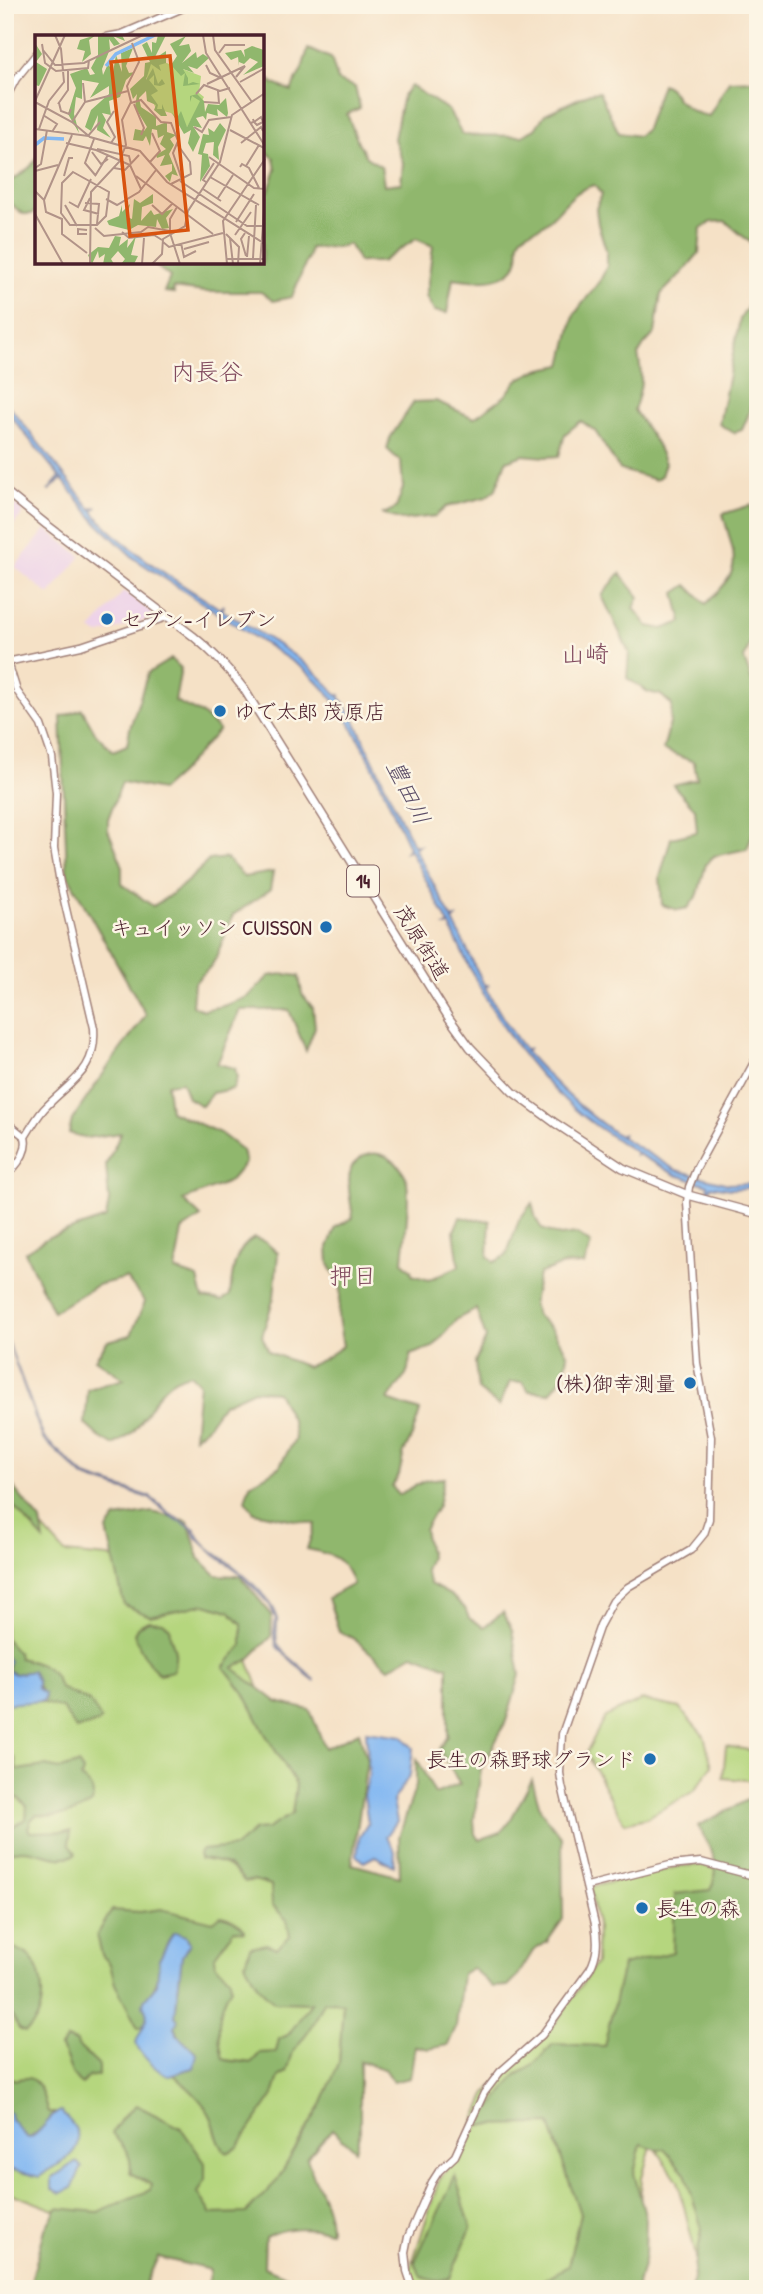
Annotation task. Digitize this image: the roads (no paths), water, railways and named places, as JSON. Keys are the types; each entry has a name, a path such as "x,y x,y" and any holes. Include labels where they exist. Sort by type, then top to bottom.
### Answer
{"main road":[{"name":"茂原街道","path":"5,491 213,652 244,689 449,1018 470,1047 513,1091 555,1123 623,1168 758,1214"}],"street":[{"path":"116,35 190,5"},
{"path":"5,100 16,79 35,55"},
{"path":"13,1169 24,1150 25,1137 43,1111 81,1076 88,1065 95,1042 54,848 56,793 52,757 41,725 17,691 7,662 81,646 167,617"},
{"path":"412,2289 405,2252 408,2236 432,2182 455,2156 484,2093 500,2072 542,2035 595,1959 597,1937 560,1773 562,1734 600,1625 613,1601 628,1587 691,1550 704,1534 709,1519 712,1450 697,1363 689,1191 697,1167 758,1055"},
{"path":"5,1121 25,1137"},
{"path":"587,1886 670,1865 701,1862 758,1877"}],"water":[{"path":"5,401 91,509 97,507 93,511 96,516 124,543 155,567 220,609 224,605 222,610 299,659 340,695 355,721 413,845 419,845 414,848 452,919 456,918 453,921 484,985 489,985 485,987 519,1042 525,1050 529,1048 526,1052 547,1075 606,1127 619,1136 624,1133 621,1137 676,1170 728,1184 758,1183 758,1187 731,1189 711,1186 709,1194 708,1185 676,1175 638,1154 635,1156 637,1153 590,1122 555,1091 518,1048 474,977 410,850 405,852 409,847 377,775 352,727 337,705 321,685 302,668 135,559 96,522 62,479 48,491 60,477 11,416 6,418 9,414 5,409"},
{"path":"5,1334 44,1438 85,1476 150,1497 173,1516 195,1529 207,1546 242,1573 267,1599 277,1618 278,1645 315,1682 277,1647 274,1634 276,1618 270,1605 238,1571 215,1555 196,1537 193,1529 172,1517 149,1498 84,1477 43,1439"},
{"path":"5,1656 9,1661 9,1671 15,1674 32,1671 37,1688 45,1694 44,1701 5,1704"},
{"path":"366,1731 402,1736 413,1748 410,1775 393,1801 397,1821 386,1837 395,1851 394,1866 375,1856 364,1862 357,1855 359,1838 368,1823 364,1795 369,1775"},
{"path":"176,1932 186,1936 190,1943 182,1956 175,2016 178,2020 175,2026 176,2034 197,2054 194,2068 168,2075 151,2064 136,2043 147,2015 144,2000 157,1984 159,1960"},
{"path":"5,2110 10,2113 11,2119 26,2137 30,2138 53,2115 61,2111 75,2128 78,2137 74,2151 39,2177 5,2168"},
{"path":"78,2162 82,2167 72,2188 61,2193 52,2189 52,2178"}],"place":[{"name":"セブン-イレブン","path":"107,619"},
{"name":"ゆで太郎 茂原店","path":"220,711"},
{"name":"キュイッソン CUISSON","path":"326,927"},
{"name":"(株)御幸測量","path":"690,1383"},
{"name":"長生の森野球グランド","path":"650,1759"},
{"name":"長生の森","path":"642,1908"}],"district":[{"name":"内長谷","path":"207,371"},
{"name":"山崎","path":"585,653"},
{"name":"押日","path":"353,1275"}],"water label":[{"name":"豊田川","path":"409,792"}]}
